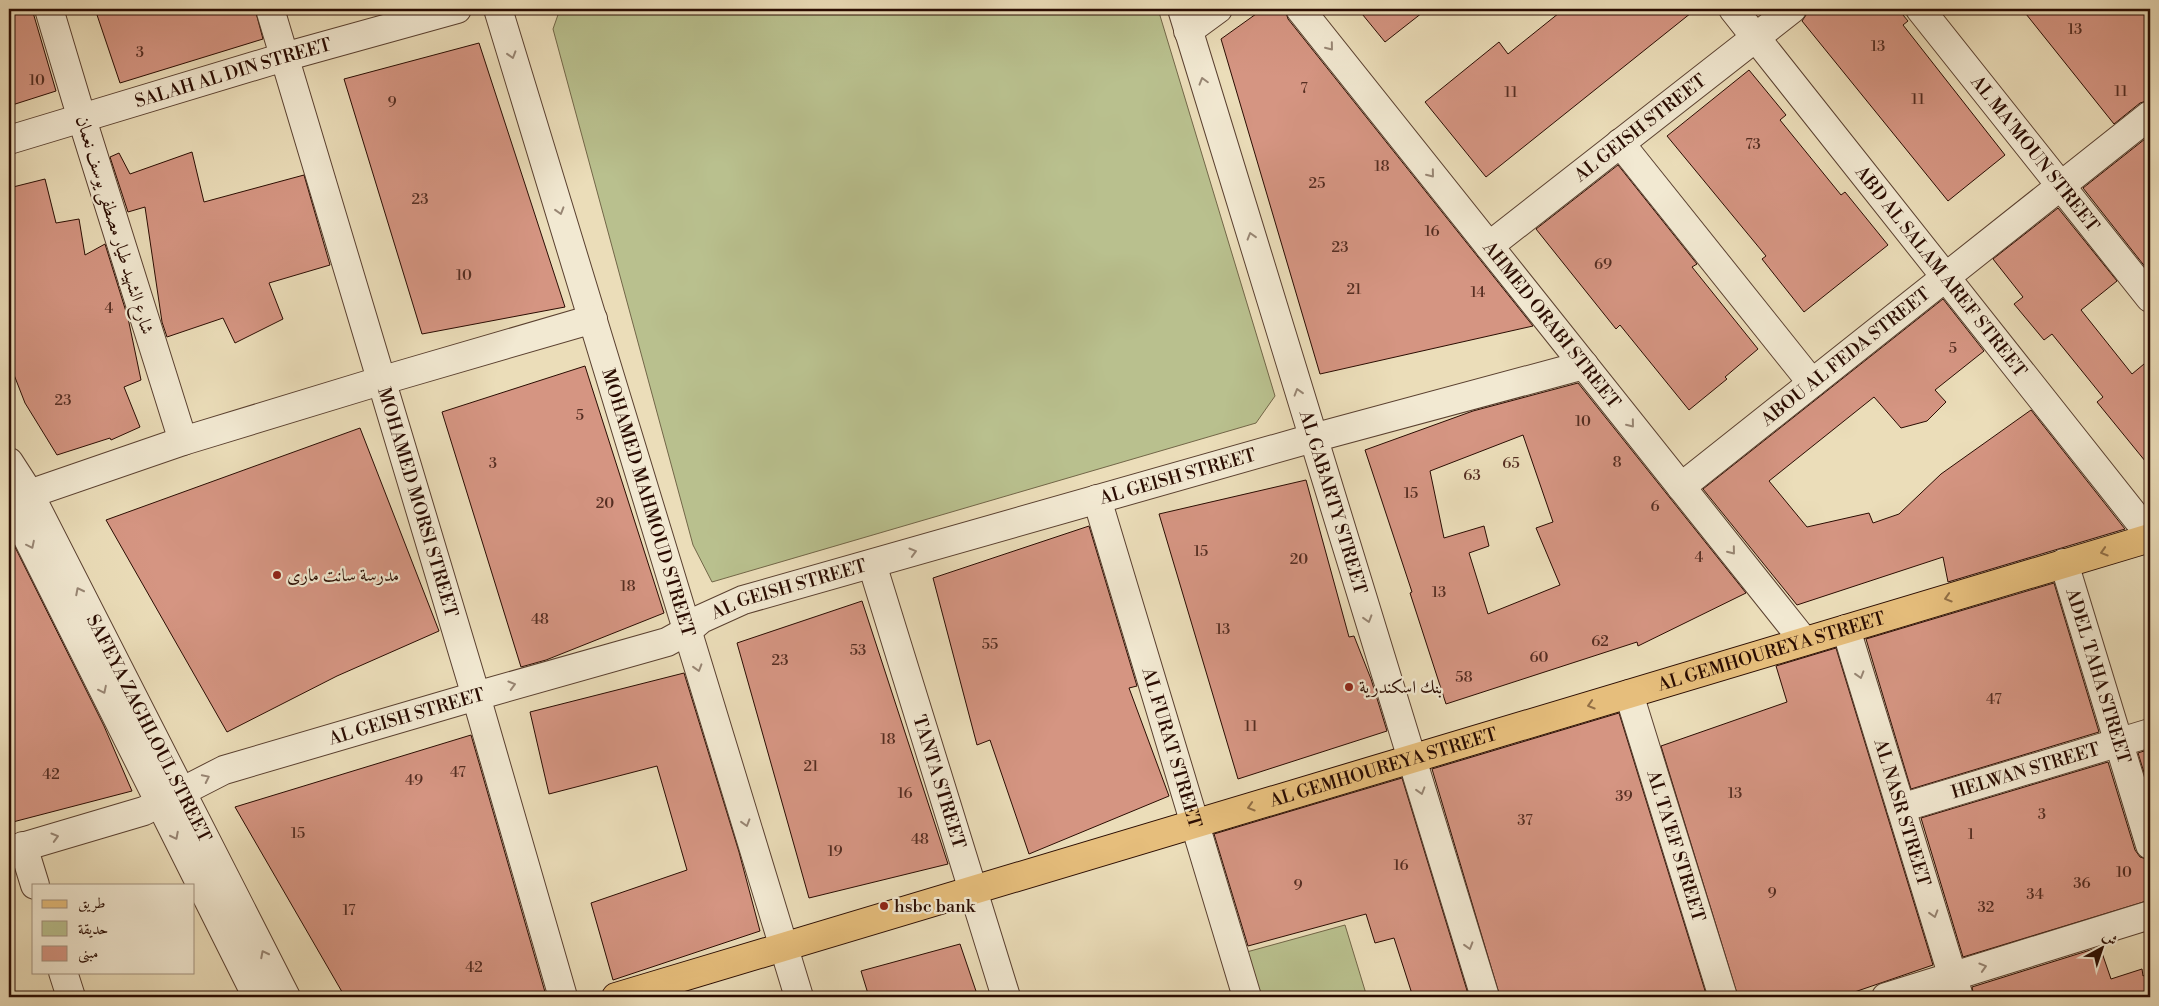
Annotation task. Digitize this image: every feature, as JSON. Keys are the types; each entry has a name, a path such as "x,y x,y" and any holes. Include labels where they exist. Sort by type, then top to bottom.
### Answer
{"main road":[{"name":"AL GEMHOUREYA STREET","path":"616,997 1846,629 2150,536"}],"street":[{"name":"شارع الشهيد طيار مصطفى يوسف نعمان","path":"49,9 184,441"},
{"name":"MOHAMED MORSI STREET","path":"270,9 476,696 563,997"},
{"name":"SALAH AL DIN STREET","path":"9,140 284,57 457,9"},
{"name":"MOHAMED MAHMOUD STREET","path":"498,9 799,997"},
{"path":"1185,20 1218,9"},
{"name":"AHMED ORABI STREET","path":"1300,9 1804,641"},
{"name":"ABD AL SALAM AREF STREET","path":"1733,9 2150,536"},
{"name":"AL GEISH STREET","path":"1489,246 1792,9"},
{"name":"AL MA'MOUN STREET","path":"1920,9 2150,298"},
{"name":"AL GABARTY STREET","path":"1185,20 1485,997"},
{"name":"ABOU AL FEDA STREET","path":"1681,487 2150,115"},
{"path":"1620,143 1812,383"},
{"path":"16,498 184,441 593,319"},
{"name":"AL GEISH STREET","path":"16,848 170,798 224,770 667,642 688,631 701,619 743,600 1313,438 1584,365"},
{"name":"SAFEYA ZAGHLOUL STREET","path":"9,462 16,498 170,798 286,997"},
{"name":"AL FURAT STREET","path":"1097,499 1247,997"},
{"name":"ADEL TAHA STREET","path":"2064,563 2150,845"},
{"name":"TANTA STREET","path":"872,564 1006,997"},
{"name":"AL NASR STREET","path":"1846,629 1956,987"},
{"name":"AL TA'EF STREET","path":"1629,694 1723,997"},
{"name":"HELWAN STREET","path":"1901,808 2150,733"},
{"name":"SAFEYA ZAGHLOUL STREET","path":"170,798 257,997"},
{"path":"16,848 34,884"},
{"path":"1886,997 1956,987 2150,915"},
{"path":"64,974 71,997"}],"green space":[{"path":"560,9 1158,9 1275,396 1256,423 712,582 693,545 553,29"},
{"path":"1345,925 1367,997 1256,997 1243,953"}],"building":[{"path":"9,9 32,9 56,91 9,106"},
{"path":"95,9 255,9 263,39 120,83"},
{"path":"1263,9 1285,9 1288,19 1533,326 1320,374 1221,39"},
{"path":"1358,9 1427,9 1385,42"},
{"path":"1564,9 1696,9 1486,177 1425,102 1499,42 1508,54"},
{"path":"1807,9 1898,9 1908,21 1903,25 2005,155 1948,201 1802,21"},
{"path":"2022,9 2150,9 2150,100 2140,103 2114,124"},
{"path":"479,43 565,307 422,334 344,79"},
{"path":"1749,70 1786,115 1780,120 1841,195 1845,192 1888,245 1804,312 1762,259 1766,256 1667,136"},
{"path":"2150,135 2150,273 2083,188"},
{"path":"192,152 204,202 304,175 330,265 269,283 283,319 235,343 223,318 167,337 162,322 145,207 128,212 110,157 119,153 130,174"},
{"path":"1618,165 1697,264 1692,267 1758,349 1725,377 1727,379 1689,410 1620,325 1616,329 1536,229"},
{"path":"45,179 56,223 79,219 85,255 105,244 128,318 141,380 124,387 140,427 111,440 110,438 57,455 25,403 9,362 9,188"},
{"path":"2058,208 2117,281 2081,310 2132,374 2150,359 2150,467 2097,402 2103,397 2052,334 2044,340 2014,304 2023,297 1993,259"},
{"path":"1943,299 1984,351 1935,390 1946,402 1927,421 1901,428 1874,397 1769,481 1807,527 1869,513 1873,523 1899,514 1941,474 2031,410 2125,529 1948,582 1943,557 1797,605 1703,489"},
{"path":"585,366 664,613 546,660 521,667 442,412"},
{"path":"1578,383 1746,593 1638,646 1637,642 1446,704 1410,593 1412,592 1365,450 1473,411","holes":["1523,435 1553,522 1536,528 1560,585 1488,614 1469,553 1489,546 1484,526 1444,538 1430,471"]},
{"name":"مدرسة سانت مارى","path":"360,428 439,631 337,676 227,732 106,520"},
{"path":"1306,480 1349,637 1354,636 1371,679 1387,731 1238,779 1159,514"},
{"path":"1089,526 1137,686 1129,688 1169,796 1029,854 990,740 977,745 933,578"},
{"path":"9,535 104,726 132,791 9,823"},
{"path":"2054,583 2099,732 1911,789 1866,639"},
{"path":"862,601 948,864 809,898 737,643"},
{"path":"1836,648 1933,965 1840,997 1738,997 1661,746 1787,702 1776,666"},
{"path":"684,673 739,852 760,931 613,980 591,903 687,870 657,766 549,794 530,712"},
{"path":"1619,713 1707,997 1500,997 1432,769"},
{"path":"471,735 545,992 531,997 345,997 235,807"},
{"path":"2150,749 2150,792 2138,753"},
{"path":"2108,762 2135,850 2140,857 2150,860 2150,900 1963,957 1921,818"},
{"path":"1402,778 1469,997 1413,997 1394,938 1375,943 1366,914 1248,946 1214,834"},
{"path":"960,944 978,997 869,997 861,971"},
{"path":"2100,947 2111,979 2142,969 2143,976 2150,972 2150,997 1974,997 1972,987"}],"place":[{"name":"مدرسة سانت مارى","path":"277,575"},
{"name":"بنك اسكندرية","path":"1349,687"},
{"name":"hsbc bank","path":"884,906"}]}
